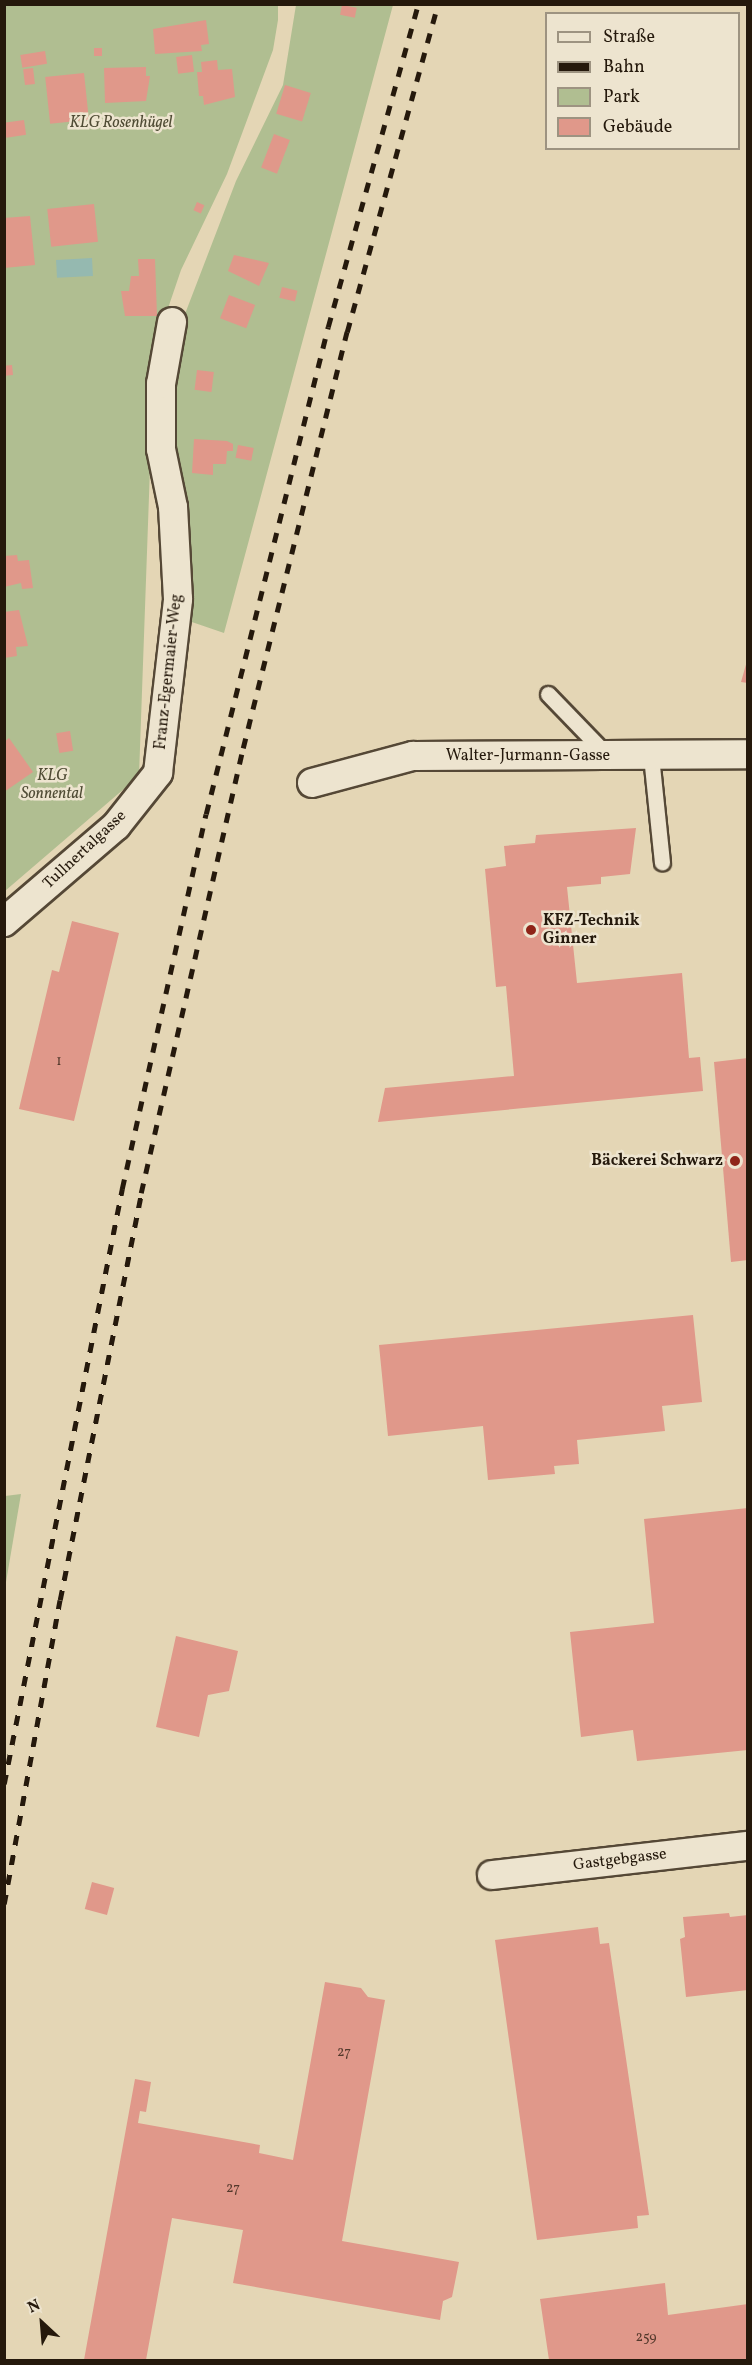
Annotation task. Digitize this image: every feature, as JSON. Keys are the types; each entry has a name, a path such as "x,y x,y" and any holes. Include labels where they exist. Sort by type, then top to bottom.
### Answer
{"street":[{"name":"Franz-Egermaier-Weg","path":"159,772 178,599 173,507 161,449 161,384 172,322"},
{"name":"Walter-Jurmann-Gasse","path":"312,783 413,756 747,754"},
{"name":"Tullnertalgasse","path":"4,922 116,826 159,772"},
{"name":"Gastgebgasse","path":"492,1875 747,1846"}],"lane":[{"path":"548,694 608,756"},
{"path":"651,756 662,862"}],"green space":[{"path":"5,5 278,5 278,20 273,50 227,174 181,270 163,323 155,328 139,776 5,891"},
{"path":"296,5 393,5 224,633 186,620 170,439 175,340 236,181 283,85"},
{"path":"21,1494 5,1588 5,1496"}],"water":[{"path":"92,258 93,276 57,278 56,260"}],"building":[{"path":"342,5 357,8 355,18 340,15"},
{"path":"206,20 209,44 201,45 202,51 155,54 153,29"},
{"path":"94,48 102,48 102,56 94,56"},
{"path":"45,51 47,64 22,68 20,55"},
{"path":"192,55 194,72 178,74 176,57"},
{"path":"217,60 218,70 232,69 235,97 204,105 203,96 199,96 197,72 202,72 201,62"},
{"path":"146,67 146,76 150,76 146,101 105,103 104,68"},
{"path":"33,68 35,84 25,85 23,69"},
{"path":"84,73 89,120 50,124 45,77"},
{"path":"285,85 311,93 302,122 276,114"},
{"path":"24,120 26,135 6,138 4,123"},
{"path":"274,134 290,140 277,174 261,168"},
{"path":"197,202 204,205 201,213 193,210"},
{"path":"94,204 98,242 51,247 47,209"},
{"path":"30,216 35,265 4,268 4,218"},
{"path":"234,255 269,263 259,286 228,271"},
{"path":"138,259 155,259 157,316 125,316 121,291 129,291 131,276 139,276"},
{"path":"282,287 298,291 295,302 279,298"},
{"path":"229,295 255,305 246,328 220,318"},
{"path":"12,365 13,375 5,376 4,366"},
{"path":"197,370 214,372 211,392 195,390"},
{"path":"194,439 227,441 233,444 233,451 227,451 226,464 213,464 213,475 192,473"},
{"path":"238,445 254,448 251,461 236,458"},
{"path":"17,555 18,561 29,560 33,588 22,589 21,583 4,587 4,556"},
{"path":"19,610 28,646 16,647 17,656 4,658 4,612"},
{"path":"748,661 748,683 741,682"},
{"path":"70,731 73,751 59,753 56,733"},
{"path":"9,738 33,772 4,792 4,742"},
{"name":"KFZ-Technik Ginner","path":"636,828 630,874 601,877 601,884 567,887 577,983 682,973 689,1058 700,1057 703,1091 378,1122 385,1088 514,1076 506,986 496,987 485,869 506,866 504,846 535,843 536,835"},
{"path":"72,921 119,933 74,1121 19,1109 52,970 59,972"},
{"name":"Bäckerei Schwarz","path":"748,1058 748,1260 731,1262 714,1062"},
{"path":"693,1315 702,1402 662,1406 665,1431 577,1440 579,1464 554,1466 555,1474 488,1480 483,1426 388,1436 379,1345"},
{"path":"748,1508 748,1750 637,1761 633,1730 581,1737 570,1632 654,1623 644,1519"},
{"path":"176,1636 238,1651 229,1691 208,1695 199,1737 156,1727"},
{"path":"92,1882 114,1888 107,1915 85,1909"},
{"path":"729,1913 730,1917 748,1915 748,1990 686,1997 680,1939 685,1937 683,1917"},
{"path":"598,1927 600,1944 609,1943 649,2215 637,2216 638,2228 537,2240 495,1940"},
{"path":"325,1982 361,1988 368,1997 385,2000 342,2241 459,2262 452,2297 443,2301 440,2320 233,2283 243,2230 172,2218 146,2360 84,2360 135,2079 151,2082 146,2112 140,2111 138,2123 260,2145 259,2153 293,2160"},
{"path":"665,2283 668,2315 748,2304 748,2360 549,2360 540,2299"}],"railway":[{"path":"4,1784 122,1189 206,814 328,327 418,4"},
{"path":"4,1904 60,1600 141,1193 243,748 347,332 438,4"}],"place":[{"name":"KFZ-Technik Ginner","path":"531,930"},
{"name":"Bäckerei Schwarz","path":"735,1161"}],"park label":[{"name":"KLG Rosenhügel","path":"121,123"},
{"name":"KLG Sonnental","path":"52,785"}]}
